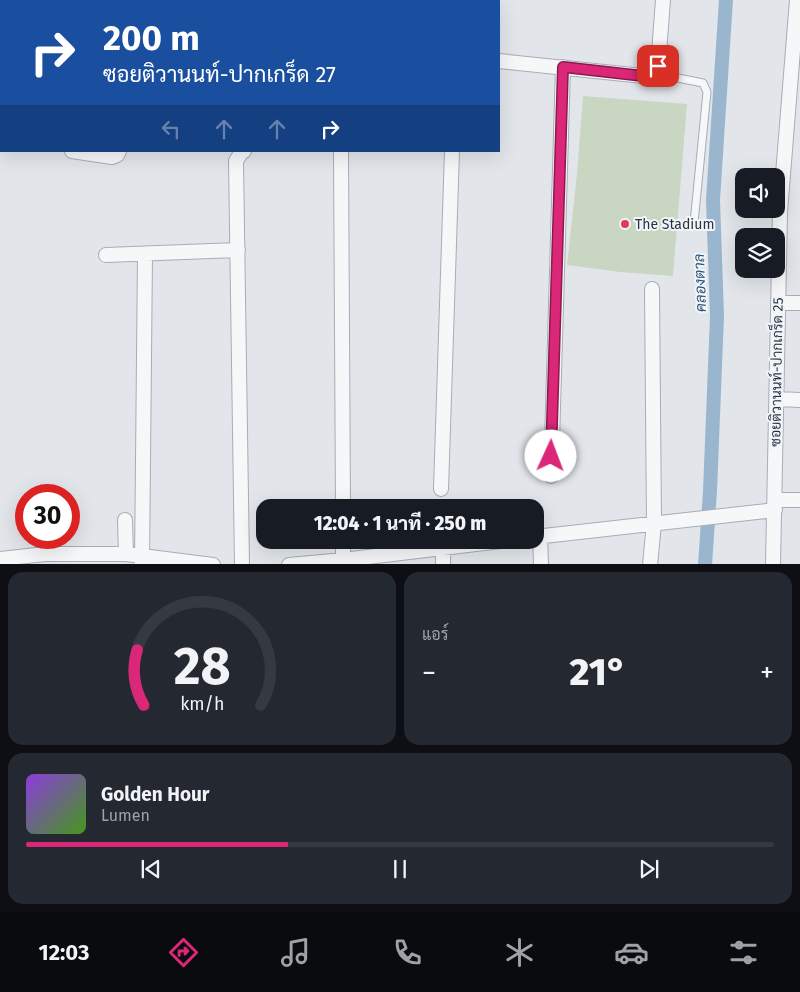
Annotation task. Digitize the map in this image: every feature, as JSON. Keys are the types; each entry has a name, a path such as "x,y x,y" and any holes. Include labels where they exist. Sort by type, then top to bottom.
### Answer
{"street":[{"path":"500,61 643,76 653,73 658,66 663,0"},
{"name":"ซอยติวานนท์-ปากเกร็ด 25","path":"773,564 780,212 797,0"},
{"path":"551,476 563,67"},
{"path":"79,152 112,157 118,152"},
{"path":"242,152 236,161 242,564"},
{"path":"341,152 343,499"},
{"path":"441,490 452,152"},
{"path":"106,254 238,250"},
{"path":"142,560 145,254"},
{"path":"650,564 654,523 652,289"},
{"path":"779,303 800,304"},
{"path":"777,399 800,400"},
{"path":"544,536 705,517 800,500"},
{"path":"125,520 126,554"},
{"path":"343,549 343,562"},
{"path":"288,564 343,562 435,549"},
{"path":"442,549 443,564"},
{"path":"539,549 541,564"},
{"path":"0,559 45,559 126,554 142,560 212,564"}],"lane":[{"path":"653,73 703,83 706,92 694,223"}],"green space":[{"name":"The Stadium","path":"583,96 687,104 673,276 567,265"}],"waterway":[{"name":"คลองตาล","path":"705,564 717,316 713,200 726,0"}],"place":[{"name":"The Stadium","path":"625,224"}],"route":[{"path":"551,456 563,67 643,76 653,73 658,66"}]}
